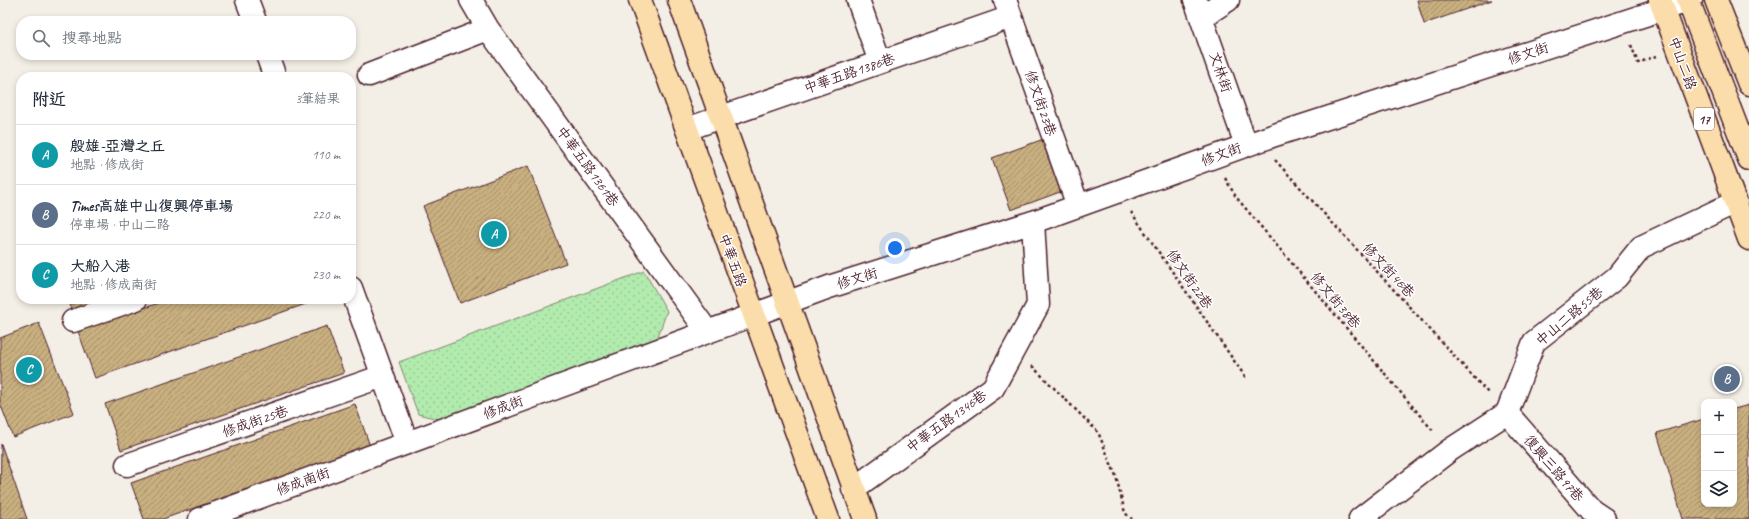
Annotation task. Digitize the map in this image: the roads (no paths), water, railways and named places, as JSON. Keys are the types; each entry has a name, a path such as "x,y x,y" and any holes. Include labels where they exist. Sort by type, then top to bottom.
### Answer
{"main road":[{"name":"中華五路","path":"640,0 828,519"},
{"path":"679,0 865,519"},
{"name":"中山二路","path":"1689,0 1749,159"},
{"path":"1716,0 1749,84"},
{"name":"中山二路","path":"1662,4 1749,239"}],"street":[{"path":"247,0 253,16"},
{"name":"中華五路1361巷","path":"471,0 488,29 707,331"},
{"path":"858,0 880,62"},
{"path":"1199,8 1228,0"},
{"name":"修文街","path":"754,315 829,287 1033,222 1252,143 1662,4 1689,0"},
{"name":"中華五路1386巷","path":"686,130 880,62 1008,8"},
{"name":"修文街23巷","path":"1008,8 1078,206"},
{"name":"文林街","path":"1199,8 1252,143"},
{"path":"369,75 488,29"},
{"path":"269,60 273,72"},
{"name":"中山二路55巷","path":"1507,413 1534,342 1617,277 1641,247 1736,202"},
{"name":"中華五路1346巷","path":"854,489 993,388 1038,305 1033,222"},
{"path":"356,302 407,443"},
{"path":"72,321 121,304"},
{"name":"修成街","path":"407,443 707,331 754,315"},
{"name":"修成街25巷","path":"127,465 383,376"},
{"path":"1360,519 1450,450 1507,413"},
{"name":"復興三路97巷","path":"1507,413 1592,511 1604,519"},
{"name":"修成南街","path":"200,519 407,443"}],"place":[{"name":"殷雄-亞灣之丘","path":"494,234"},
{"name":"大船入港","path":"29,370"},
{"name":"Times高雄中山復興停車場","path":"1727,379"}]}
